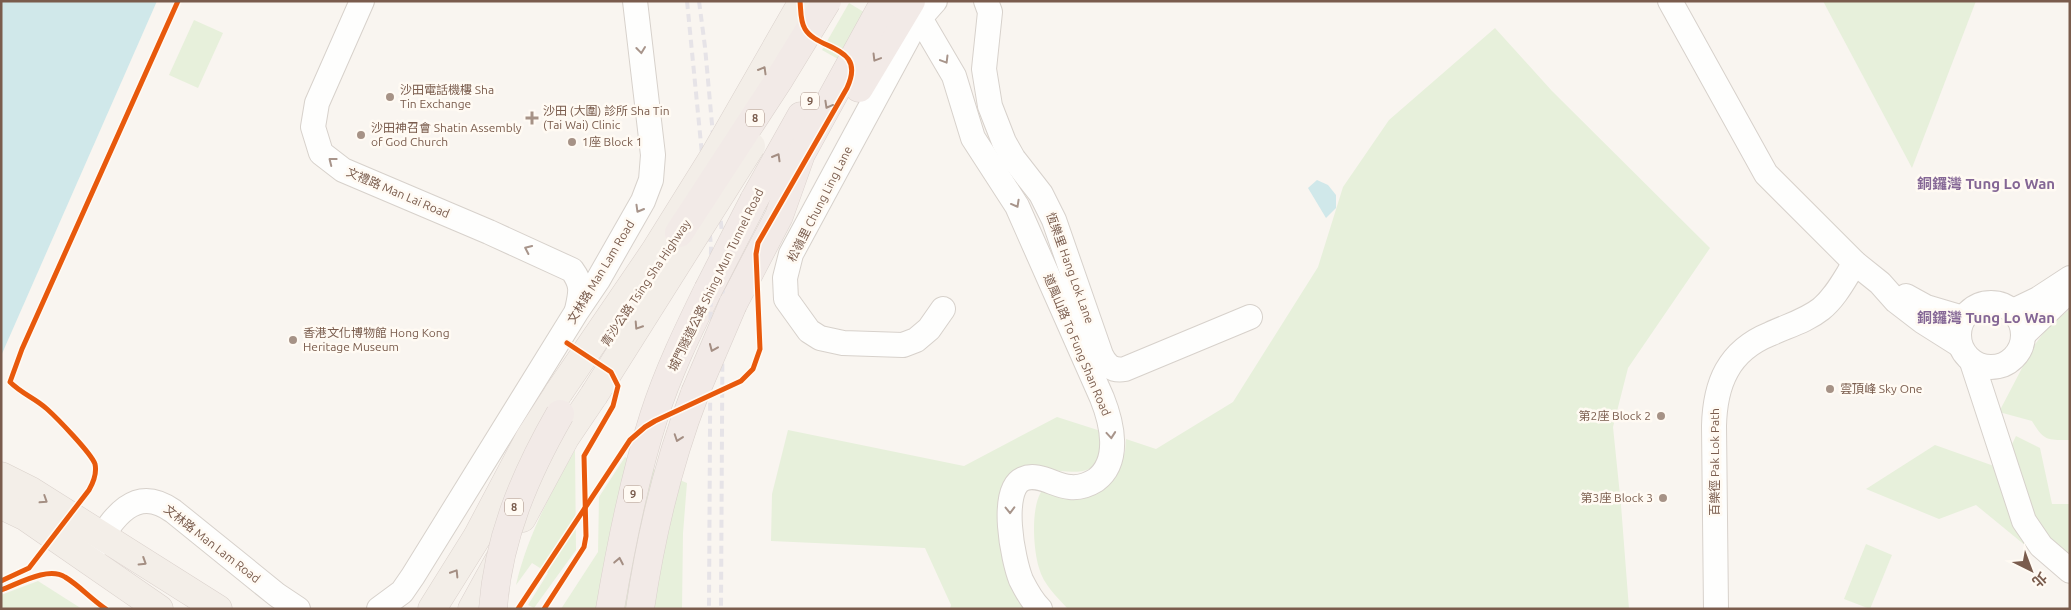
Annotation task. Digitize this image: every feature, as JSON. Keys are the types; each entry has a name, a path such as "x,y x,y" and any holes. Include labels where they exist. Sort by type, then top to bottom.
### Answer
{"highway":[{"name":"青沙公路 Tsing Sha Highway","path":"493,609 497,573 512,514 528,474 547,436 771,93 827,1"},
{"name":"城門隧道公路 Shing Mun Tunnel Road","path":"610,609 631,500 654,415 672,367 741,224 866,1"},
{"name":"9","path":"640,609 648,556 677,439 717,338 779,216 801,154 885,1"},
{"path":"779,216 818,160 874,61 922,7"}],"main road":[{"path":"432,609 477,537 530,437 655,251 712,158 803,1"},
{"path":"472,609 565,438 785,93 838,1"},
{"path":"1,476 31,491 218,609"},
{"path":"1,505 26,517 159,609"}],"street":[{"name":"文禮路 Man Lai Road","path":"362,1 317,103 313,127 321,152 343,170 489,232 572,270"},
{"name":"文林路 Man Lam Road","path":"379,609 395,598 408,584 598,280 644,201 653,167 652,140 635,1"},
{"name":"恆樂里 Hang Lok Lane","path":"986,1 990,12 984,69 988,97 996,124 1014,158 1041,194 1054,220 1101,355 1106,364 1115,369 1125,369 1250,317"},
{"path":"1670,1 1766,174 1855,263 1880,283 1896,301 1922,321 1990,368 1999,367 2015,357"},
{"name":"松嶺里 Chung Ling Lane","path":"922,7 791,254 785,278 786,299 809,331 820,338 843,342 904,346 916,340 929,329 943,310"},
{"name":"道風山路 To Fung Shan Road","path":"922,7 954,76 973,138 1021,214 1109,418 1112,437 1111,454 1106,468 1098,478 1087,485 1074,487 1030,477 1016,484 1011,494 1010,516 1018,570 1025,588 1040,609"},
{"path":"577,311 581,290 579,280 572,270 587,268 614,252"},
{"name":"百樂徑 Pak Lok Path","path":"1716,609 1714,419 1721,380 1733,360 1749,346 1768,334 1806,319 1821,309 1829,302 1855,263"},
{"path":"2013,311 2038,299 2070,278"},
{"path":"1880,283 1926,307 1963,318"},
{"path":"2024,334 2070,290"},
{"path":"1990,415 1996,389 2023,342 2024,334 2019,317 2013,311 2006,306 1990,303 1979,305 1970,310 1963,318 1960,327 1966,353 1990,415 2024,521 2041,546 2070,571"},
{"name":"文林路 Man Lam Road","path":"87,559 102,536 120,514 134,503 142,500 157,501 173,511 277,595 298,609"}],"green space":[{"path":"1823,1 1976,1 1912,168"},
{"path":"849,3 880,22 854,68 822,50"},
{"path":"194,20 223,33 198,88 169,75"},
{"path":"1495,28 1552,91 1710,248 1628,368 1613,427 1629,609 1068,609 1047,585 1037,560 1034,540 1034,518 1041,492 1115,471 1125,452 1126,439 1156,449 1233,402 1318,267 1343,187 1389,120"},
{"path":"2070,309 2069,440 2056,440 2043,436 2032,421 1999,412 2033,347 2048,327"},
{"path":"1057,417 1107,433 1101,457 1092,468 1078,472 1049,469 1018,494 1021,575 1042,609 950,609 951,605 925,548 771,541 772,494 788,430 964,466"},
{"path":"2016,436 2040,448 2052,504 2070,504 2070,561 2062,559 2031,515 2010,448"},
{"path":"1935,445 1994,466 2026,546 1976,505 1939,519 1866,489"},
{"path":"575,450 576,550 534,608 528,605 548,573 532,563 516,585 533,532"},
{"path":"625,457 687,483 683,533 682,609 561,609 598,552 599,497"},
{"path":"1866,544 1892,555 1870,609 1844,599"},
{"path":"38,581 82,609 1,609 1,595"}],"water":[{"path":"1,1 157,1 1,356"},
{"path":"1317,180 1328,185 1336,195 1336,208 1326,218 1308,188"}],"railway":[{"path":"687,1 711,246 709,609"},
{"path":"699,1 723,245 721,609"}],"cycle path":[{"path":"1,581 29,568 89,490 94,478 95,464 81,444 47,409 10,382 22,349 178,1"},
{"path":"518,609 630,440 655,421 741,381 753,369 760,349 756,254 758,243 847,88 851,74 851,64 846,56 811,36 805,29 801,19 800,1"},
{"path":"544,609 584,547 586,536 584,456 613,406 618,386 611,372 567,343"},
{"path":"1,590 33,577 58,574 65,577 106,609"}],"place":[{"name":"沙田電話機樓 Sha Tin Exchange","path":"390,97"},
{"name":"沙田 (大圍) 診所 Sha Tin (Tai Wai) Clinic","path":"532,118"},
{"name":"沙田神召會 Shatin Assembly of God Church","path":"361,135"},
{"name":"1座 Block 1","path":"572,142"},
{"name":"香港文化博物館 Hong Kong Heritage Museum","path":"293,340"},
{"name":"雲頂峰 Sky One","path":"1830,389"},
{"name":"第2座 Block 2","path":"1661,416"},
{"name":"第3座 Block 3","path":"1663,498"}],"district":[{"name":"銅鑼灣 Tung Lo Wan","path":"1986,184"},
{"name":"銅鑼灣 Tung Lo Wan","path":"1986,318"}]}
